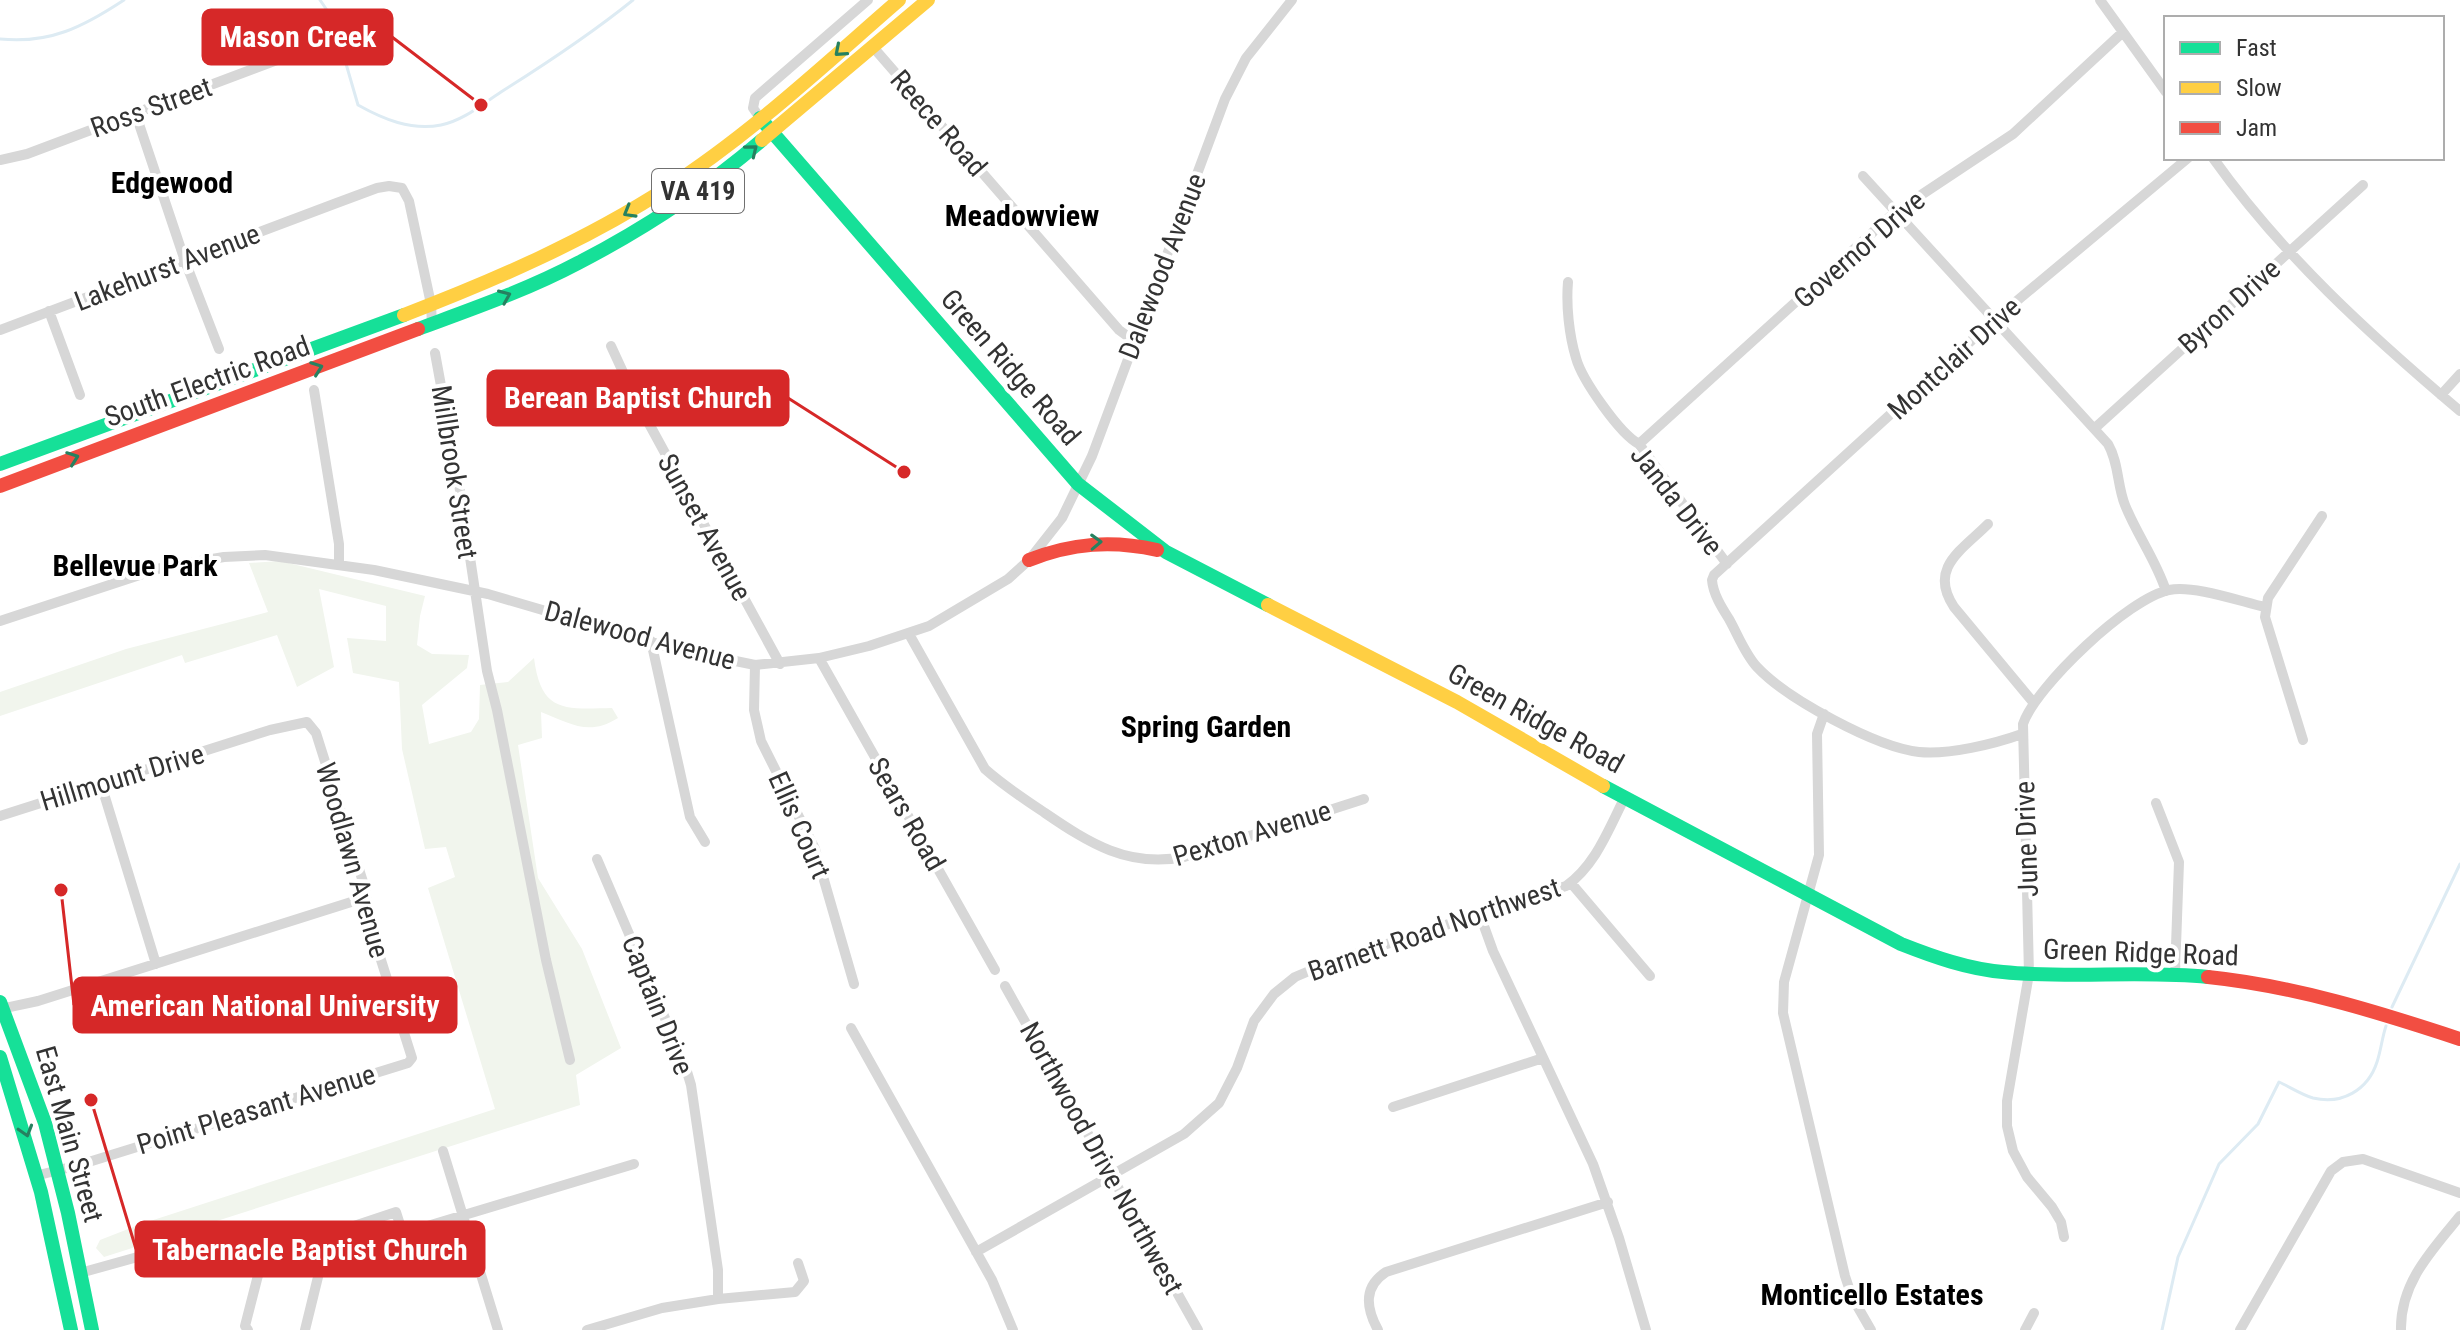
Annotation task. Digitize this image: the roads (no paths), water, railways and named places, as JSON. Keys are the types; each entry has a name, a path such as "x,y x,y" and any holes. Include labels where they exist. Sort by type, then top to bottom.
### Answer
{"main road":[{"name":"VA 419","path":"431,304 503,276 585,237 679,180 760,118 899,0"},
{"name":"VA 419","path":"432,325 544,279 609,247 687,199 773,133 928,0"},
{"name":"Green Ridge Road","path":"760,118 1078,484 1166,552 1457,702 1625,797 1924,954 1969,967 2029,974 2175,974 2281,988 2460,1039"},
{"name":"South Electric Road","path":"0,464 431,304"},
{"name":"South Electric Road","path":"0,486 432,325"},
{"path":"1029,560 1094,541 1138,545 1166,552"},
{"name":"East Main Street","path":"1,1007 31,1080 58,1170 92,1330"},
{"name":"East Main Street","path":"0,1057 39,1175 71,1330"}],"street":[{"path":"760,118 753,108 755,98 868,0"},
{"name":"Dalewood Avenue","path":"0,621 148,571 197,560 265,555 339,565 475,591 711,657 755,665 819,658 909,634 947,617 995,589 1029,560 1062,518 1092,456 1225,99 1246,58 1292,0"},
{"path":"2100,0 2164,89"},
{"path":"849,16 862,32"},
{"name":"Governor Drive","path":"1639,444 1894,213 2013,134 2123,32"},
{"name":"Reece Road","path":"873,47 1119,330 1134,341"},
{"name":"Ross Street","path":"0,160 27,154 301,51"},
{"path":"135,112 185,261 219,349"},
{"name":"Montclair Drive","path":"1727,564 1994,320 2186,160"},
{"path":"2214,160 2242,199 2347,312 2460,411"},
{"path":"1863,176 2095,428 2113,454 2124,502 2155,559 2166,591 2184,590 2265,607"},
{"name":"Byron Drive","path":"2095,428 2363,185"},
{"name":"Lakehurst Avenue","path":"0,330 389,186 396,186 406,193 431,304"},
{"name":"Janda Drive","path":"1568,282 1567,305 1578,365 1623,432 1639,444 1727,564 1714,575 1712,585 1747,652 1764,673 1824,714 1887,743 1921,752 1987,744 2022,734"},
{"path":"431,304 432,325"},
{"path":"49,311 80,395"},
{"name":"Sunset Avenue","path":"611,346 635,398 780,664"},
{"name":"Millbrook Street","path":"435,353 459,484 487,671 546,960 570,1060"},
{"path":"2441,395 2460,374"},
{"path":"314,390 339,544 339,565"},
{"path":"2303,740 2265,617 2265,607 2322,516"},
{"path":"1988,524 1951,561 1944,574 1944,589 1954,607 2033,702"},
{"name":"June Drive","path":"2064,1237 2061,1222 2027,1177 2013,1151 2007,1126 2007,1101 2029,974 2022,734 2033,702 2097,635 2147,599 2166,591"},
{"name":"Pexton Avenue","path":"909,634 985,769 1002,785 1090,843 1111,851 1145,860 1164,861 1184,857 1364,799"},
{"path":"651,641 690,817 705,842"},
{"name":"Sears Road","path":"819,658 995,970"},
{"name":"Ellis Court","path":"755,665 754,710 761,741 815,849 854,984"},
{"path":"1824,714 1817,734 1819,855 1806,893 1784,982 1783,1013 1845,1276 1852,1297 1871,1330"},
{"name":"Woodlawn Avenue","path":"244,738 301,722 311,726 316,733 367,897 375,941 412,1058 408,1063"},
{"name":"Hillmount Drive","path":"0,816 244,738"},
{"path":"101,784 156,964"},
{"name":"Barnett Road Northwest","path":"976,1252 1184,1134 1214,1109 1229,1086 1254,1021 1265,1004 1284,985 1328,963 1554,892 1571,883 1592,860 1625,797"},
{"path":"2156,803 2179,862 2175,974"},
{"name":"Captain Drive","path":"597,859 691,1085 718,1270 718,1299"},
{"path":"1571,883 1650,976"},
{"path":"1,1007 30,1004 367,897"},
{"path":"1480,915 1593,1164 1608,1202 1646,1330"},
{"name":"Northwood Drive Northwest","path":"1005,986 1198,1330"},
{"path":"851,1028 992,1280 1013,1330"},
{"path":"1393,1107 1543,1058"},
{"name":"Point Pleasant Avenue","path":"39,1175 408,1063"},
{"path":"443,1151 498,1330"},
{"path":"2240,1330 2317,1191 2336,1166 2352,1159 2363,1159 2460,1193"},
{"path":"80,1273 188,1245 261,1267 288,1268 634,1164"},
{"path":"1378,1330 1368,1300 1373,1283 1386,1272 1608,1202"},
{"path":"248,1330 245,1326 264,1252 396,1212 403,1234"},
{"path":"2401,1330 2403,1304 2414,1276 2460,1216"},
{"path":"305,1330 318,1277 314,1261"},
{"path":"590,1330 662,1308 795,1292 804,1281 798,1263"},
{"path":"2025,1330 2034,1313"}],"waterway":[{"path":"0,39 35,39 65,32 124,0"},
{"path":"320,0 333,19 358,105 377,115 419,126 449,123 472,112 633,0"},
{"path":"2392,1007 2460,864"},
{"path":"2162,1330 2178,1257 2219,1164 2258,1124 2279,1082 2300,1093 2324,1100 2352,1093 2373,1072 2386,1026"}],"place":[{"name":"Mason Creek","path":"481,105"},
{"name":"Berean Baptist Church","path":"904,472"},
{"name":"American National University","path":"61,890"},
{"name":"Tabernacle Baptist Church","path":"91,1100"}],"district":[{"name":"Edgewood","path":"172,183"},
{"name":"Meadowview","path":"1022,216"},
{"name":"Bellevue Park","path":"135,566"},
{"name":"Spring Garden","path":"1206,727"},
{"name":"Monticello Estates","path":"1872,1295"}]}
